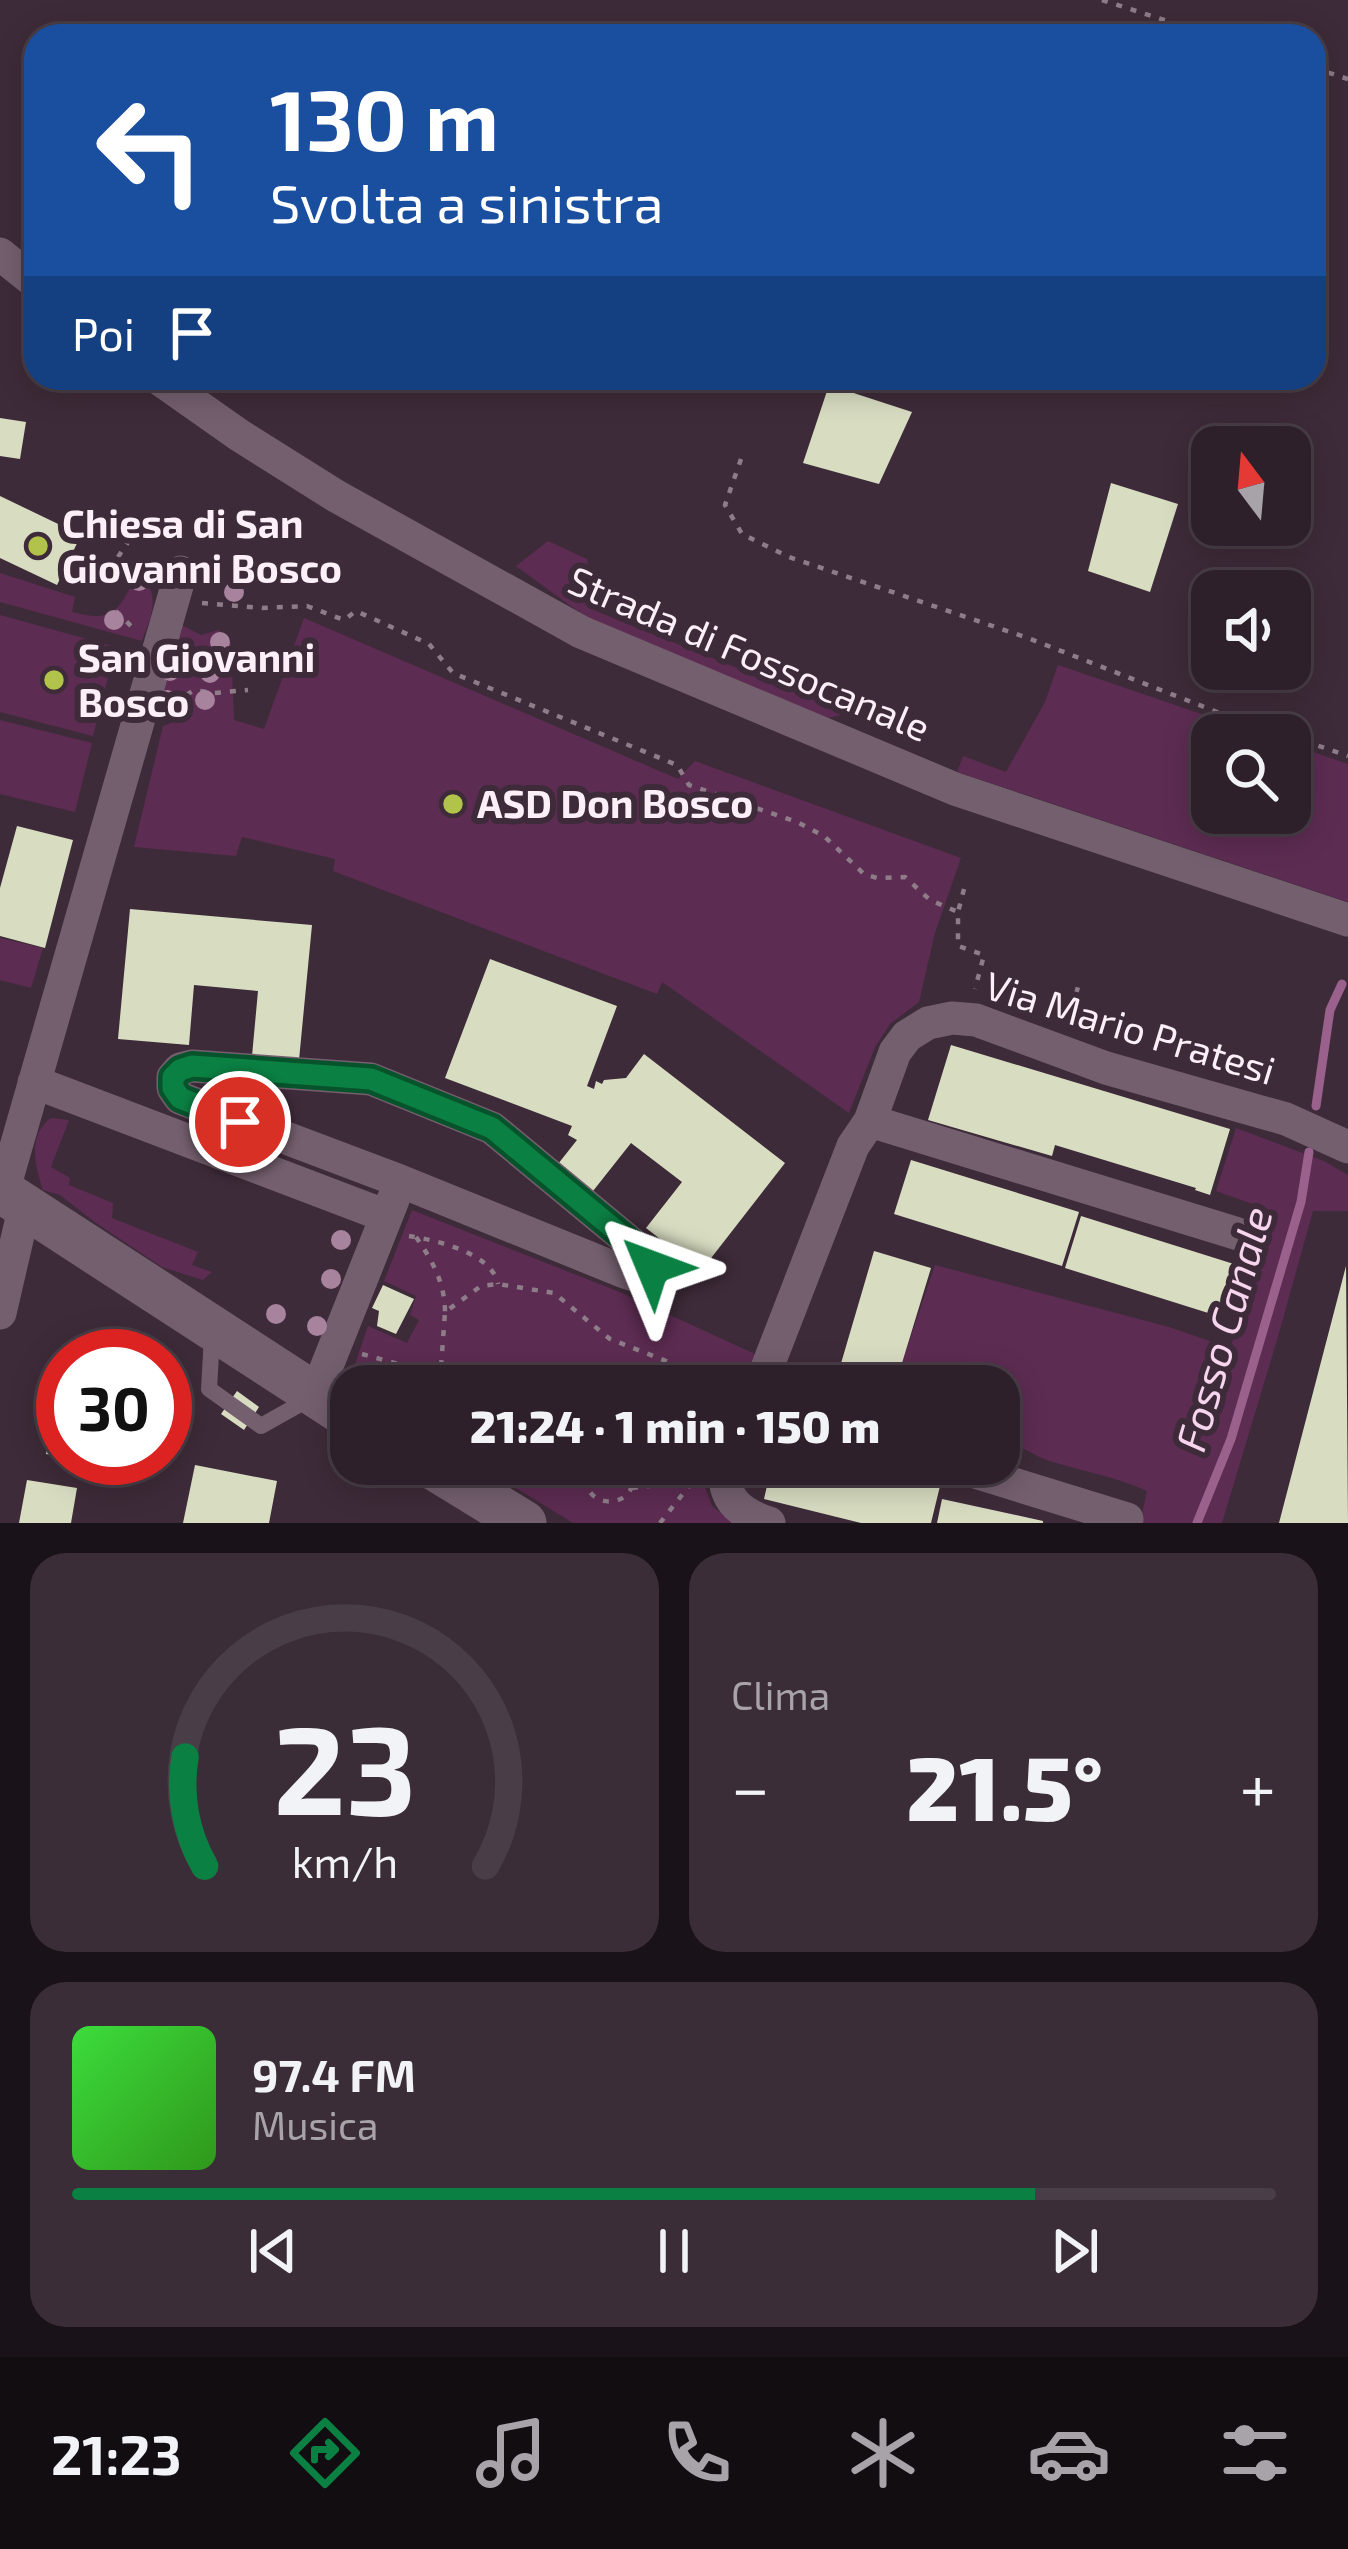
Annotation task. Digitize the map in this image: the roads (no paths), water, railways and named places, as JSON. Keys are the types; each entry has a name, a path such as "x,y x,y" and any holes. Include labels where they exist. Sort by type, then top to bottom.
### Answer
{"street":[{"path":"0,254 24,273"},
{"name":"Strada di Fossocanale","path":"175,390 336,496 581,632 955,789 1348,920"},
{"path":"0,1313 9,1196 34,1082 176,586"},
{"name":"Via Mario Pratesi","path":"756,1365 853,1146 870,1121 896,1052 907,1036 928,1023 976,1020 1106,1068 1286,1119 1348,1147"},
{"path":"192,1066 371,1079 432,1103 492,1128 637,1248 653,1274 622,1271 400,1181 180,1098 173,1077 192,1066"},
{"path":"34,1082 390,1225"},
{"path":"870,1121 1248,1237"},
{"path":"390,1225 400,1181"},
{"path":"9,1196 330,1405"},
{"path":"344,1365 378,1231 390,1225"},
{"path":"462,1485 524,1523"},
{"path":"725,1485 730,1498 749,1516 769,1523"},
{"path":"1017,1485 1127,1519"}],"waterway":[{"name":"Fosso Canale","path":"1316,1106 1330,1010 1342,984"},
{"name":"Fosso Canale","path":"1197,1523 1231,1439 1301,1202 1309,1152"}],"place":[{"name":"Chiesa di San Giovanni Bosco","path":"38,546"},
{"name":"San Giovanni Bosco","path":"54,680"},
{"name":"ASD Don Bosco","path":"453,804"}]}
